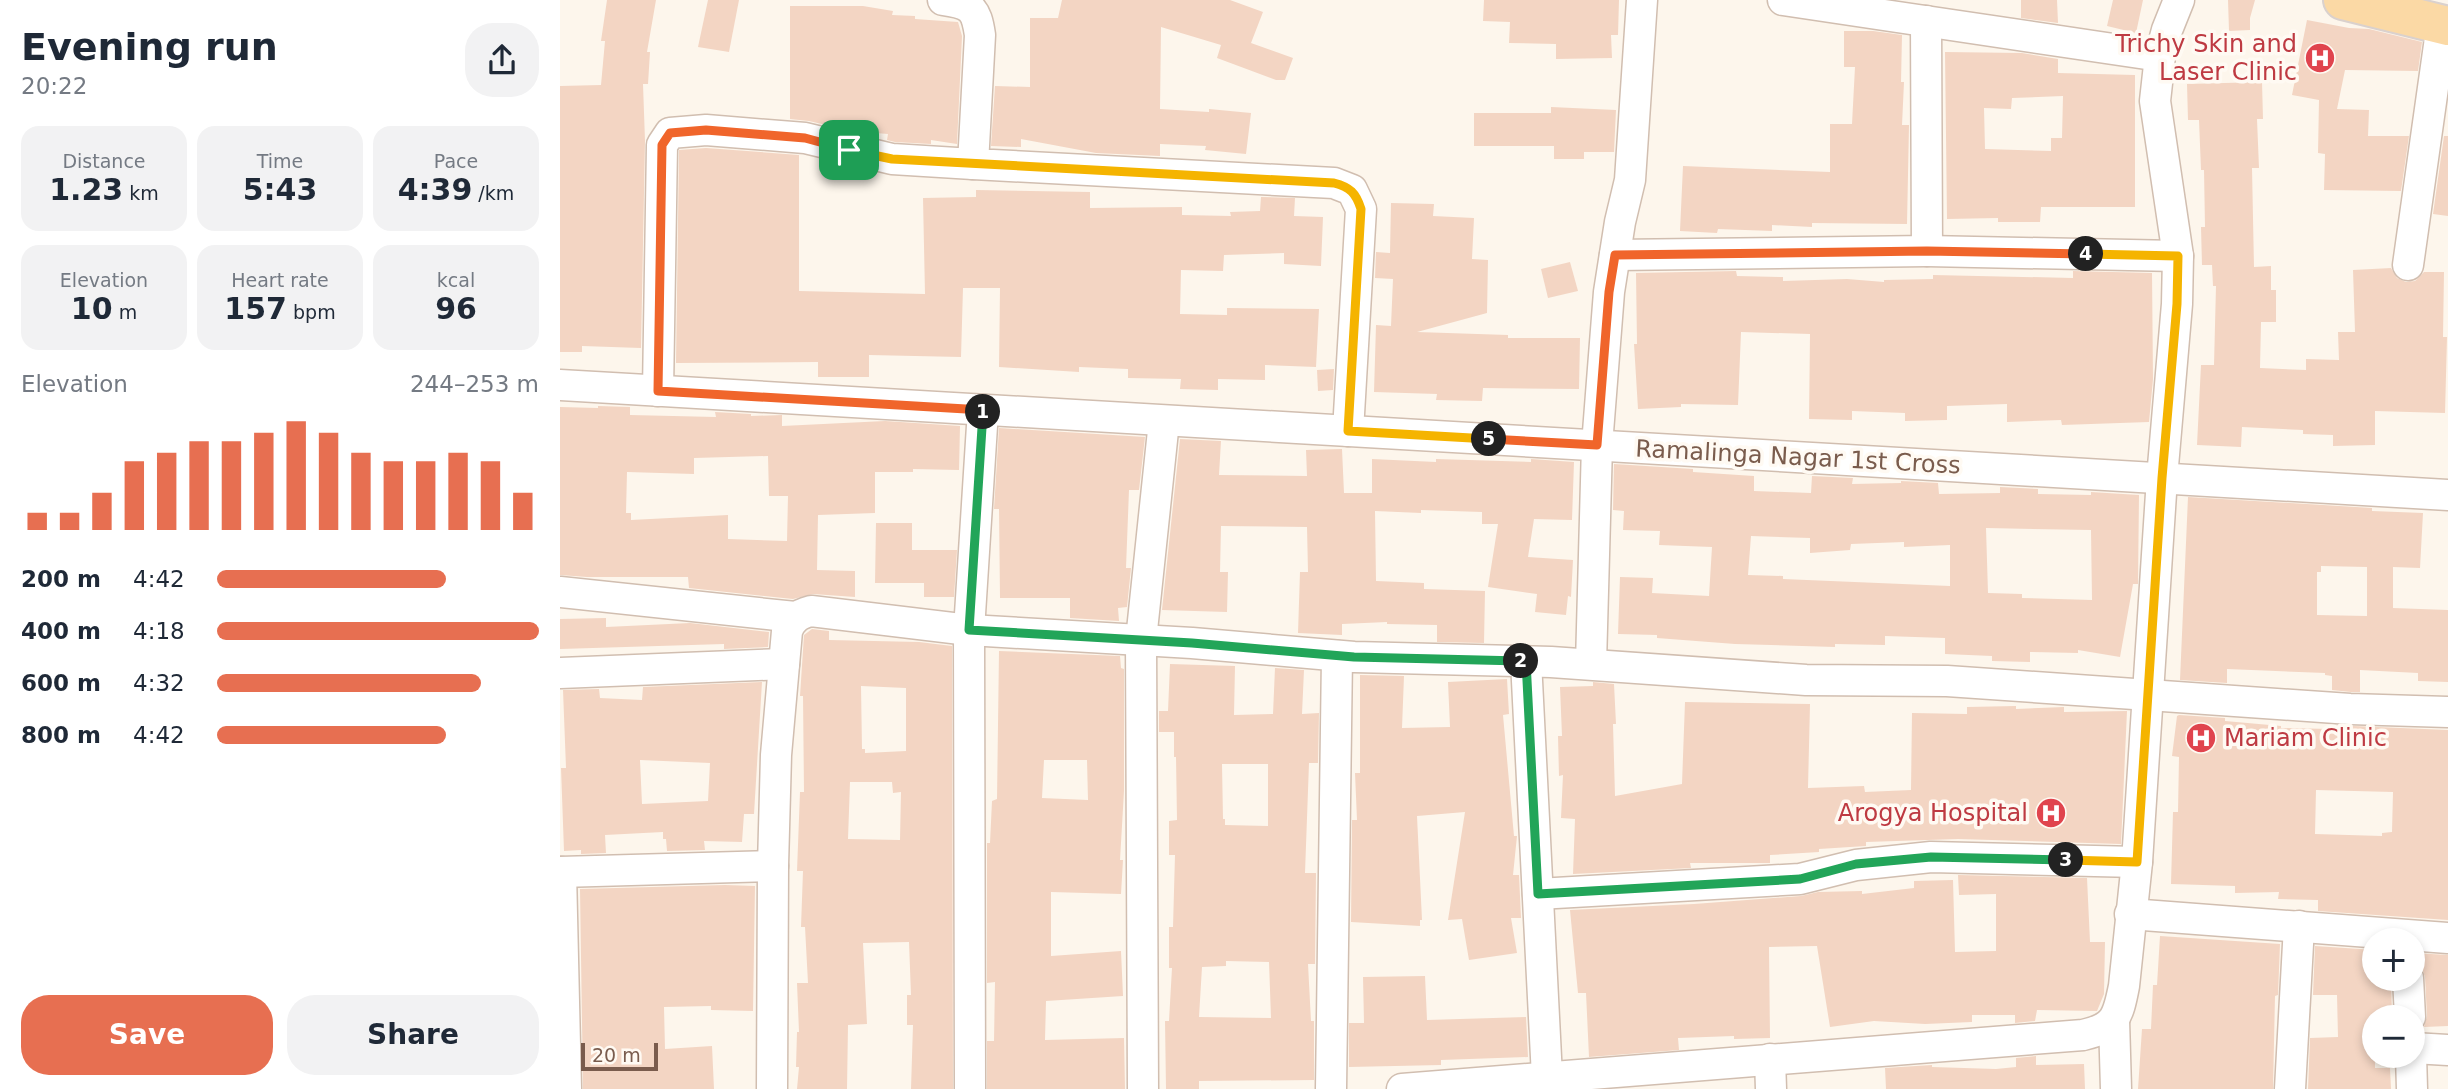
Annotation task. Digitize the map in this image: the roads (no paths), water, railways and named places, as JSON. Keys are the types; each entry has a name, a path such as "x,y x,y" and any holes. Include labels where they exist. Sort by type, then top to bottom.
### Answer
{"main road":[{"path":"2343,0 2445,25"}],"street":[{"path":"943,0 964,3 977,15 980,35 973,164"},
{"path":"1591,664 1597,445 1609,292 1630,180 1642,0"},
{"path":"1783,0 2160,56"},
{"path":"2116,1089 2114,1020 2124,986 2137,862 2162,478 2177,304 2178,256 2155,101 2160,56 2179,0"},
{"path":"1926,21 1927,251"},
{"path":"2408,265 2445,25"},
{"path":"658,391 662,145 670,133 706,130 805,138 892,159 1334,183 1352,190 1361,209 1348,431"},
{"path":"1615,255 1927,251 2178,256"},
{"name":"Ramalinga Nagar 1st Cross","path":"560,385 2448,495"},
{"path":"971,1089 969,630 983,410"},
{"path":"1143,1089 1141,640 1164,421"},
{"path":"560,592 795,617"},
{"path":"772,1089 776,755 787,631 789,623 795,617 810,611 969,630 1141,640 1337,656 1591,664 1806,680 1947,681 2350,709 2448,712"},
{"path":"1331,1089 1337,656"},
{"path":"1526,661 1547,1077"},
{"path":"560,673 784,664"},
{"path":"1538,894 1800,879 1856,864 1931,857 2137,862"},
{"path":"566,1089 560,872 773,866"},
{"path":"2130,914 2362,932"},
{"path":"2290,1089 2299,926"},
{"path":"2425,937 2448,938"},
{"path":"1412,1089 2083,1035 2101,1031 2114,1020"},
{"path":"2425,1049 2448,1050"},
{"path":"1770,1059 1771,1089"},
{"path":"2411,1068 2412,1089"}],"place":[{"name":"Trichy Skin and Laser Clinic","path":"2320,58"},
{"name":"Mariam Clinic","path":"2201,738"},
{"name":"Arogya Hospital","path":"2051,813"}]}
